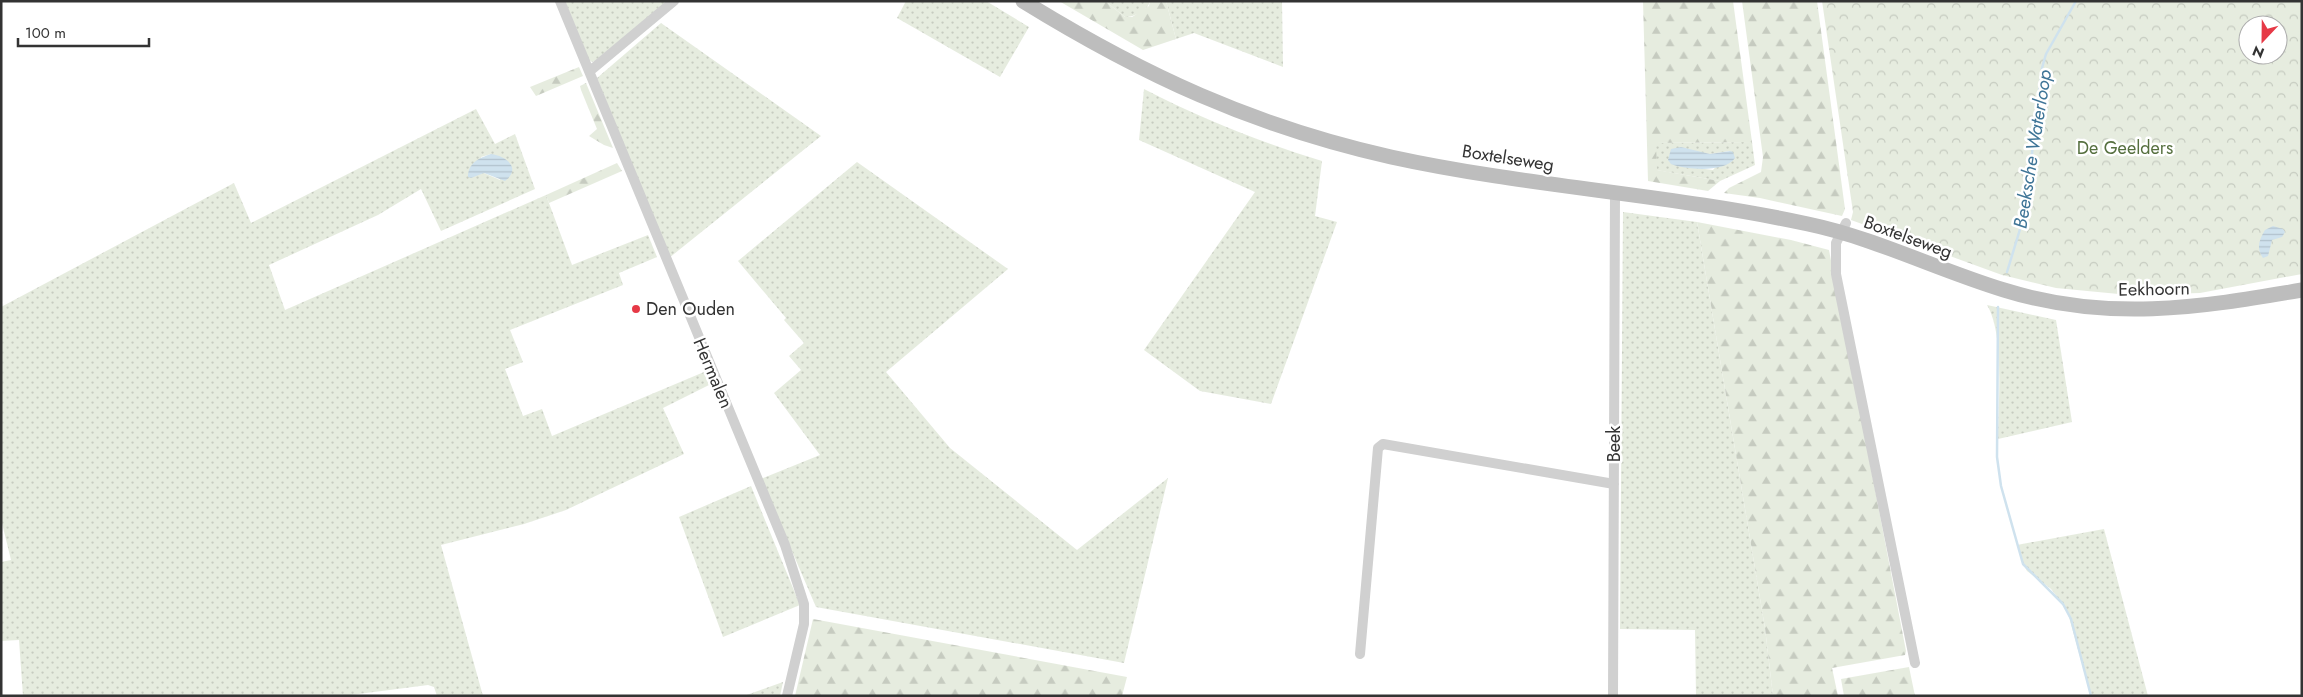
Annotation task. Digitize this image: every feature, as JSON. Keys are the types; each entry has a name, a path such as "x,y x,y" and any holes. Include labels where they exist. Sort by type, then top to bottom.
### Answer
{"main road":[{"name":"Boxtelseweg","path":"1024,1 1124,61 1215,103 1268,123 1324,140 1407,160 1843,227 2008,292"},
{"name":"Eekhoorn","path":"2008,292 2074,305 2131,310 2179,309 2222,304 2302,290"}],"street":[{"name":"Hermalen","path":"560,1 785,546 804,604 804,624 787,696"},
{"path":"590,71 674,1"},
{"name":"Beek","path":"1614,696 1615,193"},
{"path":"1843,227 1836,243 1836,274 1915,663"},
{"path":"1360,654 1378,448 1383,444 1614,484"}],"green space":[{"path":"565,1 668,1 592,62 589,60"},
{"path":"906,1 986,1 1029,27 1000,77 897,18"},
{"path":"1059,1 1105,1 1125,17 1132,17 1149,6 1150,1 1166,1 1176,39 1143,50"},
{"path":"1105,1 1150,1 1147,8 1140,13 1125,17"},
{"path":"1166,1 1282,1 1283,67 1194,33 1176,39"},
{"path":"1643,1 1733,1 1752,142 1656,143 1657,170 1720,181 1708,191 1648,181"},
{"path":"1742,1 1817,1 1845,209 1842,216 1760,198 1724,193 1729,188 1761,172 1763,157"},
{"name":"De Geelders","path":"1822,1 2302,1 2302,274 2200,293 2129,295 2056,288 2002,275 1851,220 1853,212"},
{"path":"661,23 821,136 669,258 597,78"},
{"path":"579,67 583,76 536,96 530,87"},
{"path":"586,83 613,148 589,136 597,129 580,86"},
{"path":"1144,89 1232,129 1322,161 1315,216 1337,222 1271,404 1200,391 1144,350 1255,192 1139,140"},
{"path":"476,109 495,144 515,134 535,189 441,231 421,189 378,215 269,265 285,310 546,195 572,265 648,235 657,257 619,273 623,285 510,330 523,362 505,369 523,416 542,409 552,436 704,372 709,385 663,408 684,454 566,510 524,524 441,545 483,696 437,696 434,687 428,685 343,696 23,696 19,640 1,641 1,562 11,560 1,519 1,307 234,183 251,223","holes":["491,154 500,180 484,173 481,157"]},
{"path":"1752,142 1755,165 1720,181 1656,170 1656,143","holes":["1730,151 1713,170 1689,167 1701,153 1710,154"]},
{"path":"857,162 1008,269 886,372 950,448 1077,550 1168,478 1124,663 816,607 761,479 820,455 774,393 801,370 789,356 804,343 784,320 786,318 738,261"},
{"path":"617,163 622,171 549,203 546,195"},
{"path":"1623,212 1697,222 1765,628 1773,696 1696,696 1695,630 1620,629"},
{"path":"1697,222 1791,240 1829,250 1906,651 1905,655 1832,668 1838,696 1773,696 1765,628"},
{"path":"1987,305 2056,320 2072,422 1998,439 1998,351 1993,318"},
{"path":"751,486 800,605 723,637 679,517"},
{"path":"2104,529 2148,696 2091,696 2067,610 2051,589 2027,571 2017,545"},
{"path":"813,619 1127,677 1122,696 795,696"},
{"path":"1909,667 1915,696 1844,696 1841,679"},
{"path":"783,682 780,696 744,696"}],"water":[{"path":"1681,147 1710,154 1730,151 1733,152 1735,158 1723,166 1705,169 1686,168 1671,164 1668,160 1671,149"},
{"path":"491,154 502,157 510,163 512,172 505,181 484,173 471,178 468,177 470,168 478,159"},
{"path":"2273,226 2283,229 2285,232 2282,237 2272,240 2268,256 2263,258 2259,247 2260,241 2265,230"}],"waterway":[{"name":"Beeksche Waterloop","path":"2007,272 2021,226 2042,68 2046,54 2076,1"},
{"name":"Beeksche Waterloop","path":"1998,307 1997,457 2001,486 2023,564 2063,604 2071,619 2091,696"}],"place":[{"name":"Den Ouden","path":"636,309"}]}
